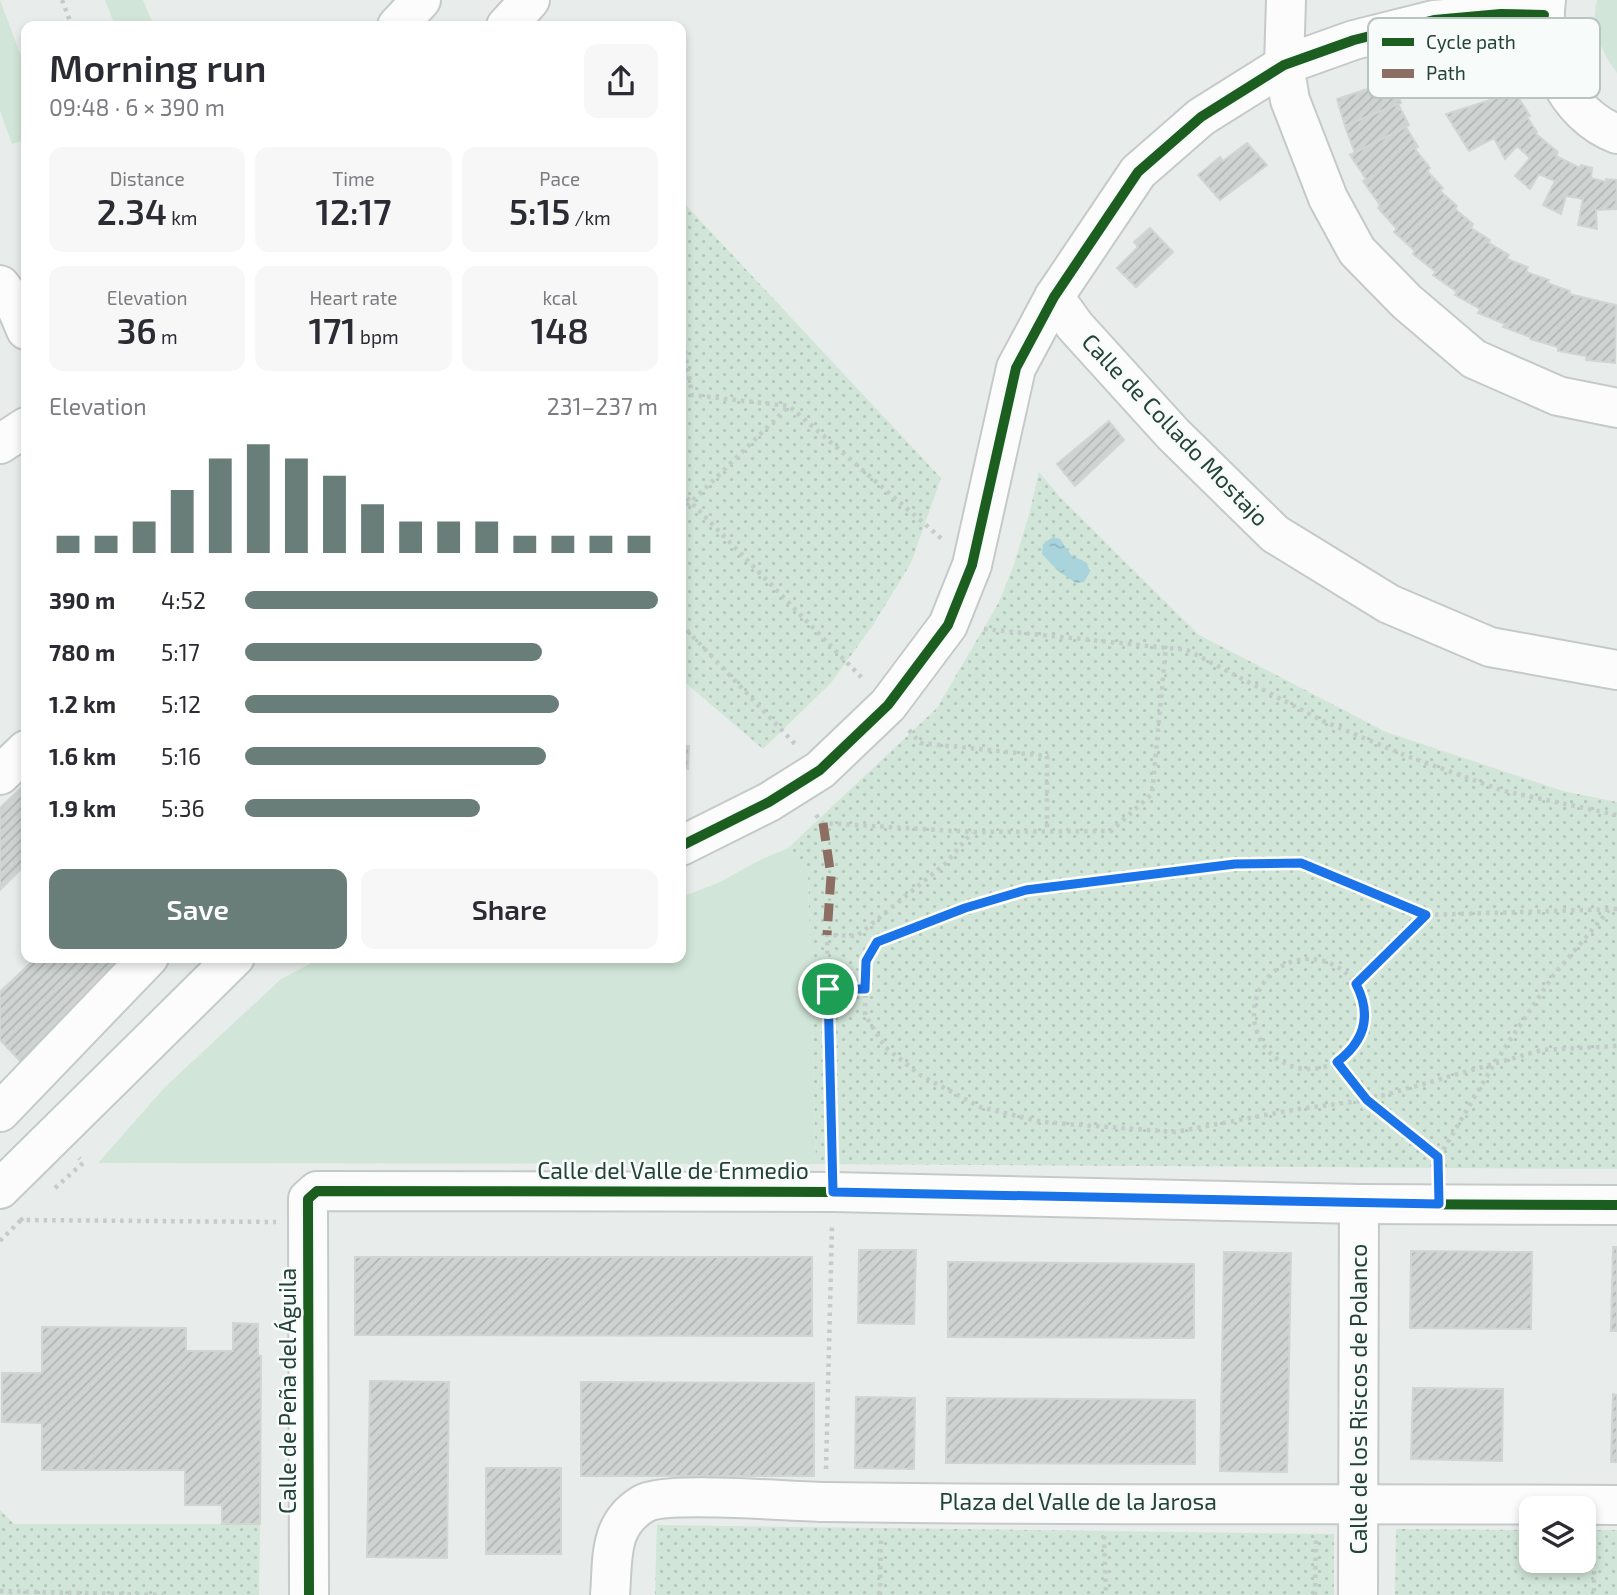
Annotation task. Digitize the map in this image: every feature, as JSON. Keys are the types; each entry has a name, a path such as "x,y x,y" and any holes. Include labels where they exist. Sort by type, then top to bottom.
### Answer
{"street":[{"path":"402,21 421,0"},
{"path":"511,21 530,0"},
{"path":"1286,0 1284,65 1290,100 1328,198 1357,251 1407,302 1474,359 1558,396 1617,408"},
{"path":"1456,18 1545,8"},
{"path":"686,844 769,802 806,779 888,705 948,625 972,565 1016,368 1054,297 1138,172 1200,117 1284,65 1368,36"},
{"path":"1572,98 1582,110 1617,134"},
{"path":"0,285 15,304 21,319"},
{"name":"Calle de Collado Mostajo","path":"1054,297 1076,326 1173,434 1275,534 1389,604 1490,647 1617,670"},
{"path":"0,349 21,334"},
{"path":"0,444 21,430"},
{"path":"0,775 21,755"},
{"path":"0,1112 143,963"},
{"path":"0,1189 229,963"},
{"name":"Calle del Valle de Enmedio","path":"313,1207 833,1192 1359,1204 1617,1205"},
{"name":"Calle de los Riscos de Polanco","path":"1358,1595 1359,1204"},
{"name":"Calle de Peña del Águila","path":"309,1595 313,1207"},
{"name":"Plaza del Valle de la Jarosa","path":"610,1595 614,1544 622,1520 645,1502 672,1497 825,1502 1617,1505"}],"path":[{"path":"62,0 70,21"},
{"path":"686,357 692,395 789,406 972,565"},
{"path":"686,507 789,406"},
{"path":"686,497 888,705 920,743 1047,756 1047,831"},
{"path":"948,625 1187,650 1323,721 1407,756 1504,791 1617,816"},
{"path":"686,630 806,779 823,823 972,832 1111,831 1152,794 1166,646"},
{"path":"826,1470 833,1192 827,935 857,936 946,863 972,832"},
{"path":"1617,909 1426,915 1301,863 1235,864 1026,890 965,908 877,942 866,961 864,1015 885,1047 920,1075 980,1107 1042,1122 1175,1132 1298,1109 1367,1100 1542,1050 1617,1046"},
{"path":"1439,1204 1438,1157 1494,1064 1553,976 1609,910"},
{"path":"1356,984 1426,915"},
{"path":"1299,960 1318,960 1336,966 1356,984 1364,1007 1364,1023 1350,1052 1337,1062 1320,1068 1300,1069 1282,1063 1267,1050 1257,1034 1254,1015 1257,996 1266,979 1281,967 1299,960"},
{"path":"828,989 865,989"},
{"path":"1337,1062 1367,1100 1438,1157"},
{"path":"60,1220 313,1207"},
{"path":"0,1241 21,1220"},
{"path":"880,1595 881,1531"},
{"path":"1594,1573 1594,1595"},
{"path":"0,1591 163,1595"}],"green space":[{"path":"0,0 21,56 21,141 12,144 0,111"},
{"path":"105,0 143,0 152,21 113,21"},
{"path":"1597,0 1617,0 1617,73 1600,43 1600,18 1595,18"},
{"path":"686,205 941,478 911,563 873,625 831,683 763,749 686,683"},
{"path":"1039,472 1061,498 1199,635 1386,732 1563,791 1617,802 1617,1169 816,1164 808,871 788,848 937,708 999,602 1029,515"},
{"path":"788,848 808,871 816,1164 98,1163 165,1087 281,979 312,963 686,963 686,895 718,883"},
{"path":"0,1510 14,1524 260,1524 259,1595 0,1595"},
{"path":"657,1525 1334,1534 1334,1595 655,1595"},
{"path":"1396,1529 1519,1530 1519,1573 1596,1573 1596,1530 1617,1530 1617,1595 1395,1595"}],"water":[{"path":"1053,537 1060,539 1071,555 1087,563 1090,572 1084,582 1076,583 1057,570 1042,554 1043,544"}],"building":[{"path":"1368,89 1368,98 1399,98 1401,103 1345,126 1337,99"},
{"path":"1496,98 1519,98 1530,116 1527,117 1536,134 1558,152 1556,156 1580,168 1581,165 1592,168 1591,178 1606,182 1606,179 1617,180 1616,209 1596,210 1597,229 1578,225 1583,199 1566,196 1561,214 1543,205 1555,181 1539,174 1530,189 1515,176 1530,158 1517,146 1505,159 1494,138 1469,151 1446,114"},
{"path":"1398,104 1409,125 1355,153 1345,126"},
{"path":"1406,127 1418,147 1415,149 1430,168 1427,171 1443,188 1440,191 1457,206 1455,209 1473,224 1471,228 1509,255 1507,259 1528,267 1526,272 1549,280 1547,283 1570,291 1569,294 1616,305 1615,363 1586,360 1586,356 1558,351 1558,347 1503,327 1505,324 1478,313 1480,309 1455,295 1457,292 1433,275 1436,272 1413,254 1415,251 1394,232 1397,229 1378,208 1380,205 1363,181 1366,179 1350,155"},
{"path":"1247,143 1267,165 1220,200 1198,175 1220,157 1223,161"},
{"path":"1150,228 1173,252 1136,287 1117,268 1138,247 1134,242"},
{"path":"1109,421 1124,440 1075,486 1057,464"},
{"path":"686,746 689,746 686,769"},
{"path":"21,788 21,869 0,890 0,808"},
{"path":"31,963 129,963 23,1064 0,1040 0,992"},
{"path":"1613,1247 1617,1247 1617,1331 1611,1331"},
{"path":"859,1250 916,1250 914,1324 858,1323"},
{"path":"1411,1251 1532,1252 1531,1329 1410,1328"},
{"path":"1224,1252 1291,1253 1287,1472 1220,1471"},
{"path":"355,1257 812,1257 812,1336 355,1335"},
{"path":"948,1262 1194,1264 1194,1338 948,1337"},
{"path":"233,1323 258,1324 258,1356 261,1356 260,1524 222,1524 222,1505 185,1505 185,1470 42,1470 42,1423 2,1422 2,1373 42,1373 42,1327 186,1328 186,1351 233,1351"},
{"path":"370,1381 449,1382 447,1558 367,1557"},
{"path":"581,1382 814,1383 814,1476 581,1476"},
{"path":"1413,1388 1503,1389 1502,1461 1411,1459"},
{"path":"1613,1394 1617,1395 1617,1462 1611,1462"},
{"path":"856,1397 915,1398 914,1469 855,1468"},
{"path":"947,1398 1195,1400 1195,1464 946,1463"},
{"path":"486,1468 561,1468 561,1554 486,1554"}],"marked path":[{"path":"823,823 831,876 827,935"}],"cycle path":[{"path":"1456,18 1501,14 1544,15"},
{"path":"686,844 769,802 820,770 888,705 948,625 972,565 1016,368 1054,297 1138,172 1201,117 1284,65 1368,36"},
{"path":"309,1595 308,1199 317,1191 833,1192 1359,1204 1617,1205"}],"route":[{"path":"1301,863 1426,915 1356,984 1364,1007 1364,1023 1350,1052 1337,1062 1367,1100 1438,1157 1439,1204 833,1192 828,989 865,989 866,961 877,942 965,908 1026,890 1235,864 1301,863"}]}
